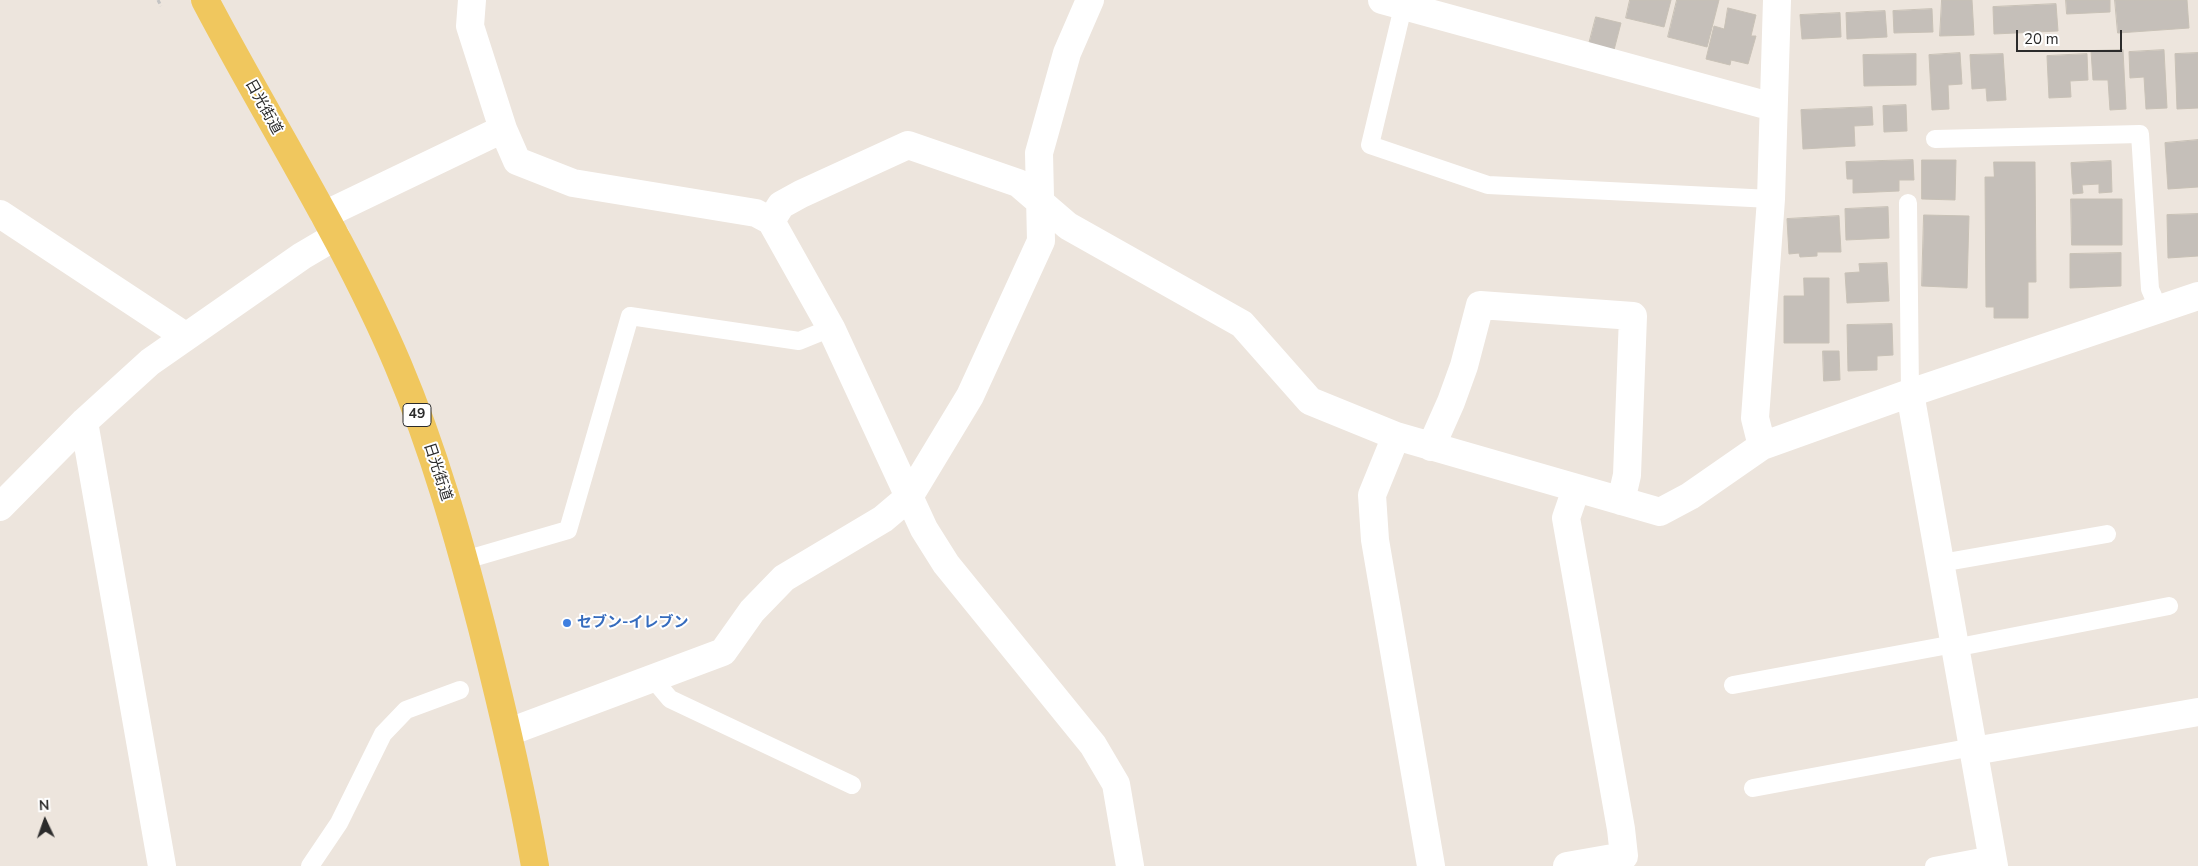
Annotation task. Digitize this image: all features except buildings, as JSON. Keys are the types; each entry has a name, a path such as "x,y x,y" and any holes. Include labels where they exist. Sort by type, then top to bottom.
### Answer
{"main road":[{"name":"日光街道","path":"205,0 234,56 330,225 398,365 432,454 465,560 509,732 535,866"}],"street":[{"path":"472,0 470,26 503,129 517,161 574,183 756,213 771,221 831,328 924,529 946,564 1093,746 1116,784 1130,866"},
{"path":"509,732 654,680 723,652 752,611 784,578 883,519 909,497 970,396 1041,241 1039,153 1067,53 1090,0"},
{"path":"1762,446 1756,418 1770,199 1777,0"},
{"path":"1392,4 1773,107"},
{"path":"0,507 84,422 150,362 302,256 330,225 503,129"},
{"path":"771,221 781,205 908,145 1018,184 1041,201 1068,226 1242,324 1310,401 1396,436 1660,512 1690,496 1762,446 1910,393 2198,296"},
{"path":"0,214 185,336"},
{"path":"1431,446 1460,375 1480,306 1633,316 1627,475 1621,501"},
{"path":"1910,393 1993,861"},
{"path":"84,422 162,866"},
{"path":"1396,436 1372,495 1374,540 1431,866"},
{"path":"1567,866 1624,856 1621,829 1566,518 1576,489"},
{"path":"1974,749 2198,712"}],"lane":[{"path":"1392,4 1370,145 1488,185 1770,199"},
{"path":"1935,139 2140,134 2150,289 2159,310"},
{"path":"1908,203 1910,393"},
{"path":"465,560 568,530 630,316 800,340 831,328"},
{"path":"1941,562 2107,534"},
{"path":"1733,685 2169,606"},
{"path":"654,680 670,699 852,785"},
{"path":"310,866 339,824 383,734 406,710 460,690"},
{"path":"1753,788 1974,749"},
{"path":"1934,866 1993,861"}],"path":[{"path":"158,0 161,6"}],"place":[{"name":"セブン-イレブン","path":"567,623"}]}
